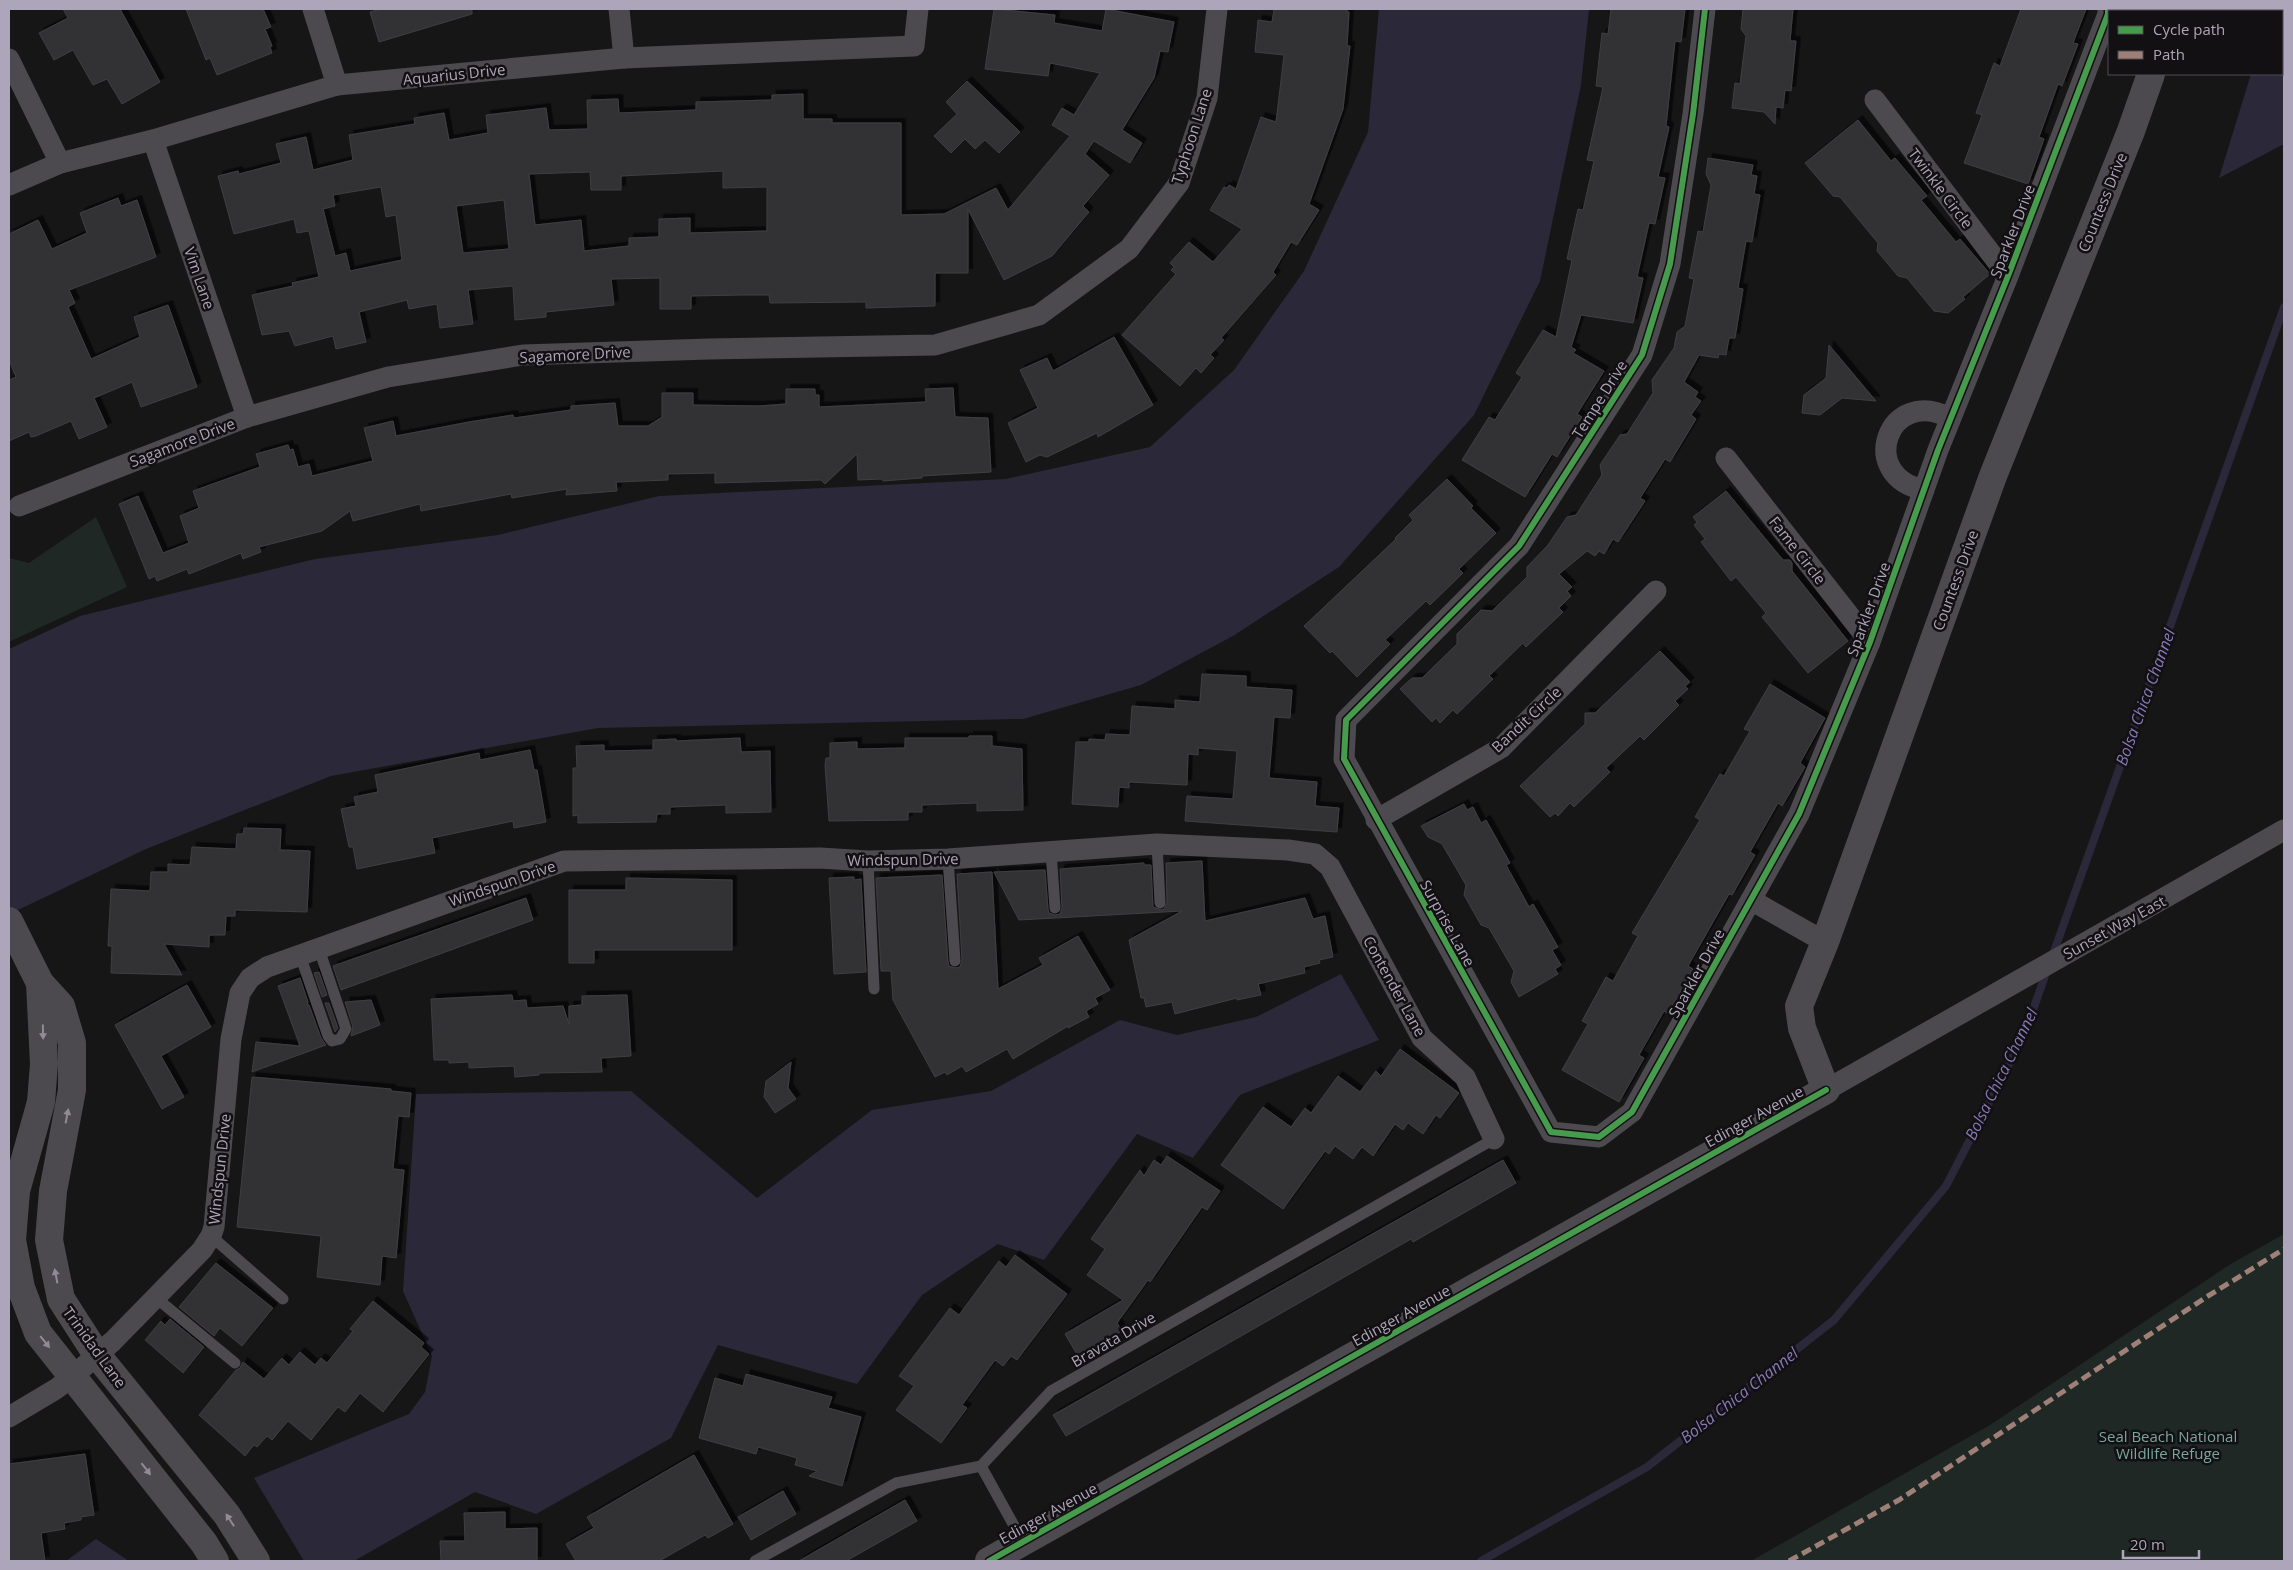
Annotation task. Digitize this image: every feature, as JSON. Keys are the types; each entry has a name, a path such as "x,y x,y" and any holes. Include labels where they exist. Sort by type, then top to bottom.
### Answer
{"street":[{"path":"313,9 337,85"},
{"path":"619,9 624,58"},
{"name":"Aquarius Drive","path":"9,185 60,164 153,140 337,85 624,58 914,46 918,9"},
{"name":"Typhoon Lane","path":"1129,249 1179,183 1207,98 1217,9"},
{"name":"Tempe Drive","path":"1346,720 1519,546 1642,355 1670,264 1705,9"},
{"name":"Sparkler Drive","path":"1551,1132 1599,1137 1632,1112 1799,814 1870,642 1950,418 2008,276 2108,14 2108,9"},
{"path":"9,58 60,164"},
{"name":"Countess Drive","path":"1826,1090 1802,1028 1799,1006 1825,942 1993,476 2131,131 2151,75"},
{"name":"Twinkle Circle","path":"1875,100 2008,276"},
{"name":"Vim Lane","path":"153,140 247,417"},
{"name":"Sagamore Drive","path":"20,506 247,417 388,377 523,355 934,345 1039,315 1129,249"},
{"path":"1924,490 1905,484 1890,470 1886,457 1886,443 1895,425 1911,412 1932,411 1950,418"},
{"name":"Fame Circle","path":"1726,458 1870,642"},
{"name":"Bandit Circle","path":"1376,820 1501,748 1656,591"},
{"name":"Surprise Lane","path":"1346,720 1344,759 1376,820 1551,1132"},
{"name":"Sunset Way East","path":"1943,1024 2284,830"},
{"name":"Windspun Drive","path":"9,1417 56,1389 97,1355 202,1250 211,1236 214,1227 232,1040 240,993 250,978 268,967 564,861 820,858 868,861 948,860 1157,844 1288,850 1315,854"},
{"name":"Contender Lane","path":"1315,854 1330,867 1422,1038 1465,1077 1494,1139"},
{"path":"1751,900 1825,942"},
{"name":"Trinidad Lane","path":"15,931 40,983 61,1006 72,1043 72,1090 53,1191 49,1240 60,1298 97,1355 228,1515 256,1561"},
{"name":"Trinidad Lane","path":"40,983 44,1064 41,1102 16,1191 12,1240 21,1288 38,1333 204,1543 215,1561"},
{"name":"Edinger Avenue","path":"989,1561 1943,1024"}],"lane":[{"path":"1157,844 1160,903"},
{"path":"1051,852 1055,908"},
{"path":"948,860 955,961"},
{"path":"868,861 874,989"},
{"path":"310,952 346,1029 340,1038 332,1041 328,1036 310,952"},
{"name":"Bravata Drive","path":"982,1466 1051,1391 1494,1139"},
{"path":"211,1236 283,1299"},
{"path":"155,1297 235,1363"},
{"path":"756,1561 896,1483 982,1466 1023,1542"}],"green space":[{"path":"96,517 127,587 9,642 9,558 29,563"},
{"name":"Seal Beach National Wildlife Refuge","path":"2284,1234 2284,1561 1751,1561 1990,1425 2229,1265"}],"shaded area":[{"path":"1379,9 1589,9 1581,85 1540,281 1474,415 1339,567 1233,636 1141,685 1023,719 598,728 331,776 146,849 9,916 9,649 80,616 315,559 498,535 659,496 1006,479 1150,447 1234,370 1304,271 1368,132"},
{"path":"2284,9 2284,144 2219,178 2251,75 2283,75 2283,10 2270,10"},
{"path":"1341,974 1379,1040 1240,1095 1193,1158 1137,1134 1044,1260 998,1244 922,1295 857,1384 718,1345 671,1438 536,1514 475,1492 354,1561 304,1561 254,1478 409,1414 425,1392 432,1356 403,1291 416,1094 631,1091 757,1198 872,1110 991,1091 1120,1020 1177,1035 1256,1017"},
{"path":"96,1539 129,1561 66,1561"}],"building":[{"path":"63,9 120,9 160,82 122,104 107,79 93,85 73,50 54,60 39,33 68,18"},
{"path":"186,9 263,9 271,27 265,29 272,46 270,47 272,53 217,75 210,58 206,60"},
{"path":"381,9 472,9 472,14 379,42 370,12"},
{"path":"994,9 1055,15 1054,23 1102,31 1106,9 1174,22 1168,52 1160,51 1154,78 1122,130 1142,143 1130,163 1094,141 1085,154 1109,175 1083,206 1089,212 1052,256 1004,280 968,209 968,273 935,273 935,306 866,308 866,302 770,303 769,295 743,295 691,296 691,309 660,309 660,278 611,279 614,305 546,312 546,317 515,320 513,286 468,290 473,324 440,328 437,304 409,309 407,300 359,312 366,342 336,349 333,336 295,346 289,331 262,335 252,295 293,286 292,283 319,277 309,231 297,233 294,219 234,234 218,176 238,171 239,174 281,163 276,144 306,137 313,170 353,160 349,135 415,124 414,118 444,113 449,140 488,133 486,115 546,108 549,130 588,129 587,100 618,99 619,113 696,110 696,102 772,100 772,95 803,94 803,119 832,119 832,123 901,123 901,215 944,214 996,188 1008,210 1070,136 1052,125 1062,108 1074,115 1100,73 1050,63 1048,76 985,69","holes":["723,171 723,188 767,187 767,231 690,233 690,218 659,219 659,237 629,238 629,246 584,251 581,220 535,225 529,174 590,172 591,190 621,190 621,176","381,187 386,217 396,215 402,260 350,271 346,253 335,256 323,209 335,206 333,195","504,200 509,249 463,253 456,206"]},
{"path":"1274,9 1347,9 1347,12 1349,12 1347,46 1350,46 1343,109 1309,204 1319,210 1297,245 1291,242 1273,272 1276,275 1221,338 1224,340 1210,355 1214,358 1201,373 1196,368 1180,386 1122,335 1176,274 1171,270 1174,267 1170,263 1189,242 1213,262 1242,229 1210,210 1224,187 1227,188 1229,185 1236,189 1261,117 1276,122 1284,55 1255,52 1258,20 1272,22"},
{"path":"1611,9 1685,9 1681,42 1675,41 1666,126 1669,127 1658,177 1665,178 1655,224 1649,223 1637,277 1643,278 1633,323 1581,315 1571,347 1576,350 1573,353 1604,371 1577,414 1582,417 1557,457 1552,454 1525,497 1462,460 1489,417 1495,420 1522,377 1516,373 1543,330 1556,337 1572,260 1567,259 1578,209 1583,210 1594,161 1587,160 1603,87 1596,86 1602,33 1608,34"},
{"path":"1743,9 1793,9 1790,41 1796,41 1791,91 1785,90 1783,108 1776,107 1775,124 1764,112 1732,108 1735,83 1740,84 1746,36 1741,29"},
{"path":"2021,9 2086,9 2073,43 2078,44 2062,86 2058,84 2039,137 2044,139 2028,184 1964,163 1982,115 1976,113 1994,63 2000,66"},
{"path":"967,81 1020,132 999,153 985,140 975,149 965,139 951,153 934,136 957,114 946,102"},
{"path":"1858,120 1891,161 1895,158 1927,196 1921,200 1956,242 1960,239 1990,274 1963,297 1965,299 1948,313 1934,311 1907,278 1898,276 1877,251 1878,243 1840,197 1833,196 1805,163"},
{"path":"1708,158 1753,165 1751,175 1757,176 1754,194 1760,195 1752,242 1746,241 1738,288 1743,289 1735,338 1729,338 1726,355 1719,354 1718,358 1699,355 1684,382 1698,392 1695,397 1701,401 1691,415 1696,419 1670,462 1665,459 1640,498 1645,501 1618,542 1613,539 1604,554 1599,551 1595,556 1587,551 1559,574 1572,587 1567,591 1571,596 1559,608 1563,612 1526,647 1523,643 1489,676 1493,679 1457,714 1453,710 1440,723 1436,718 1432,722 1400,689 1412,678 1422,678 1457,644 1457,634 1481,610 1492,611 1527,577 1527,567 1548,545 1567,517 1576,515 1602,475 1600,465 1620,435 1627,434 1653,393 1652,380 1674,348 1677,332 1685,326 1694,279 1689,278 1698,231 1703,232 1711,185 1706,174"},
{"path":"118,198 121,206 137,200 156,257 69,290 75,303 68,307 91,359 140,337 134,317 168,305 197,387 141,407 132,382 94,398 107,427 79,439 71,421 36,436 31,437 29,432 9,441 9,380 16,377 9,360 9,234 38,220 52,249 87,233 80,213"},
{"path":"1114,337 1153,405 1098,437 1097,433 1047,457 1040,455 1026,462 1008,423 1038,408 1020,370 1047,358 1053,371"},
{"path":"1829,345 1876,401 1842,398 1820,415 1802,413 1804,395 1826,378"},
{"path":"953,388 955,417 988,418 991,472 922,476 922,478 883,481 882,479 858,480 857,454 825,484 821,480 715,483 715,473 668,474 668,480 616,482 617,491 566,495 567,489 512,498 511,494 421,511 420,504 353,521 350,511 322,531 259,547 261,552 243,559 241,553 189,574 187,569 157,581 155,576 149,579 119,504 138,496 163,553 189,543 180,516 199,508 193,491 260,467 256,454 288,445 290,450 293,449 298,467 309,464 312,476 373,461 364,428 393,421 396,436 513,415 514,418 571,410 571,406 615,403 618,426 648,426 662,417 662,393 693,393 693,405 759,406 786,404 786,389 815,389 815,395 819,395 819,407 926,402 925,389"},
{"path":"1447,479 1473,506 1471,508 1496,533 1459,569 1463,573 1430,605 1426,601 1385,640 1390,644 1357,677 1304,626 1396,539 1413,520 1409,515"},
{"path":"1726,491 1783,560 1790,560 1792,571 1848,641 1808,673 1762,617 1766,613 1736,577 1731,581 1701,542 1705,539 1694,525 1697,522 1693,517"},
{"path":"1660,651 1690,682 1685,686 1688,689 1675,701 1679,705 1644,740 1640,736 1606,768 1610,772 1574,807 1570,803 1558,816 1555,813 1550,817 1520,786 1585,724 1585,713 1595,713"},
{"path":"1202,674 1246,676 1246,687 1292,690 1290,718 1274,717 1269,778 1317,782 1315,806 1339,808 1337,832 1185,821 1187,796 1233,799 1237,751 1198,748 1198,755 1188,754 1187,785 1129,782 1129,788 1119,787 1118,807 1072,804 1076,742 1089,742 1089,739 1105,740 1106,734 1130,735 1132,706 1175,709 1175,700 1200,702"},
{"path":"1770,684 1825,718 1800,763 1805,767 1782,806 1778,803 1750,852 1755,855 1732,895 1729,894 1688,966 1693,969 1668,1014 1664,1011 1639,1055 1644,1058 1619,1102 1562,1070 1588,1024 1582,1021 1606,977 1613,981 1638,936 1632,933 1700,820 1695,817 1720,774 1724,776 1750,731 1744,729"},
{"path":"969,736 992,736 992,746 1022,749 1023,810 977,811 977,803 922,805 922,812 908,812 908,820 829,821 825,765 826,758 830,758 830,743 857,742 857,749 905,748 905,738 969,738"},
{"path":"740,738 741,752 770,751 771,812 726,813 726,805 670,807 670,814 657,814 656,822 578,823 578,815 573,816 573,768 577,768 576,746 604,745 604,751 653,750 653,740 676,739 676,741"},
{"path":"530,750 534,770 537,770 546,822 514,828 513,821 432,838 435,853 357,869 353,847 349,847 341,809 356,806 354,797 378,792 375,775 479,753 480,760"},
{"path":"1464,804 1467,810 1473,807 1481,823 1486,820 1510,863 1506,865 1529,907 1533,904 1558,947 1552,950 1561,965 1555,969 1558,974 1519,997 1511,982 1514,971 1489,928 1481,925 1464,895 1466,885 1442,844 1428,837 1421,826"},
{"path":"244,828 281,829 280,850 310,851 307,912 235,910 235,916 226,916 225,935 209,935 209,947 164,944 182,975 111,973 112,946 108,946 111,889 150,891 151,872 168,872 168,864 190,865 192,847 236,849 237,834 243,834"},
{"path":"1202,861 1205,921 1305,898 1313,919 1325,916 1333,957 1319,960 1320,963 1304,967 1305,973 1258,984 1261,995 1237,1000 1237,998 1175,1014 1172,1002 1146,1007 1144,998 1141,998 1129,940 1182,911 1019,920 994,872 1045,870 1048,909 1049,913 1055,915 1060,914 1062,908 1060,869 1144,863 1144,865 1151,865 1153,907 1161,910 1164,909 1167,903 1166,863"},
{"path":"992,872 998,989 1043,965 1039,958 1078,936 1110,990 1095,998 1098,1004 1086,1011 1089,1017 1068,1028 1068,1026 1013,1059 1007,1049 966,1072 962,1066 947,1075 945,1072 935,1077 893,1000 891,971 881,971 876,878 942,875 948,962 949,966 955,968 960,967 962,960 957,874"},
{"path":"854,877 854,880 861,879 866,972 834,974 829,878"},
{"path":"626,878 732,880 732,950 594,950 594,963 569,963 569,890 626,890"},
{"path":"526,898 533,920 341,990 333,966"},
{"path":"319,972 327,995 322,997 314,973"},
{"path":"300,978 308,1002 307,1005 309,1005 321,1038 326,1045 252,1072 256,1042 300,1046 278,986"},
{"path":"187,985 211,1027 161,1056 184,1097 162,1109 115,1025"},
{"path":"512,995 513,1001 526,1000 527,1008 563,1006 569,1024 569,1006 582,1005 582,996 627,995 631,1056 601,1058 602,1072 539,1073 539,1075 515,1077 514,1066 469,1068 469,1062 449,1063 449,1060 434,1060 431,999"},
{"path":"371,1000 380,1025 351,1036 353,1027 345,1002"},
{"path":"325,1003 329,1003 338,1028 335,1032"},
{"path":"1400,1049 1459,1093 1440,1118 1436,1115 1423,1134 1408,1123 1403,1130 1395,1124 1373,1156 1362,1147 1353,1159 1335,1146 1329,1154 1325,1151 1283,1209 1221,1165 1263,1107 1291,1127 1305,1108 1311,1113 1338,1076 1360,1092 1376,1071 1381,1076"},
{"path":"791,1062 788,1088 796,1099 775,1113 764,1097 766,1081"},
{"path":"252,1077 391,1089 391,1091 411,1093 409,1117 398,1116 393,1169 404,1170 396,1258 382,1256 380,1285 317,1277 321,1236 237,1227"},
{"path":"1167,1156 1220,1191 1207,1210 1202,1207 1150,1282 1148,1280 1117,1323 1122,1331 1078,1356 1065,1334 1123,1300 1087,1275 1105,1249 1091,1239 1140,1170 1144,1176 1154,1160 1161,1165"},
{"path":"1503,1160 1516,1183 1413,1242 1411,1239 1066,1436 1053,1415"},
{"path":"1015,1255 1067,1294 1017,1360 1011,1356 1003,1366 995,1360 962,1405 967,1408 941,1443 896,1410 914,1386 899,1376 950,1308 959,1315 999,1261 1006,1267"},
{"path":"216,1263 273,1308 242,1346 220,1328 214,1336 179,1307"},
{"path":"373,1301 424,1343 421,1347 429,1354 383,1412 360,1393 345,1412 338,1407 311,1440 288,1421 272,1440 267,1436 257,1447 254,1445 245,1456 199,1415 236,1370 240,1368 243,1362 264,1379 282,1358 289,1365 300,1352 315,1365 321,1358 327,1363 353,1331 350,1329"},
{"path":"170,1319 204,1347 183,1373 145,1340 161,1321 165,1325"},
{"path":"746,1374 832,1397 828,1408 861,1417 842,1486 809,1476 817,1471 795,1465 797,1458 758,1447 756,1454 699,1438 715,1378 743,1386"},
{"path":"85,1454 94,1515 64,1523 65,1529 41,1533 45,1561 9,1561 9,1464"},
{"path":"694,1455 733,1524 708,1538 705,1535 659,1561 576,1561 566,1544 594,1528 587,1517"},
{"path":"783,1491 796,1514 751,1540 738,1517"},
{"path":"905,1500 917,1521 846,1561 799,1561"},
{"path":"505,1512 505,1529 537,1528 537,1561 441,1561 440,1541 465,1541 464,1513"}],"waterway":[{"name":"Bolsa Chica Channel","path":"2052,957 2284,307"},
{"name":"Bolsa Chica Channel","path":"1481,1561 1647,1467 1834,1320 1946,1186 2025,1033 2047,970"}],"marked path":[{"path":"1789,1561 1899,1500 2208,1296 2284,1249"}],"cycle path":[{"path":"1705,9 1693,114 1670,264 1642,355 1519,546 1346,720 1344,759 1551,1132 1599,1137 1632,1112 1799,814 1870,642 1938,450 2008,276 2108,14 2108,9"},
{"path":"989,1561 1826,1090"}]}
